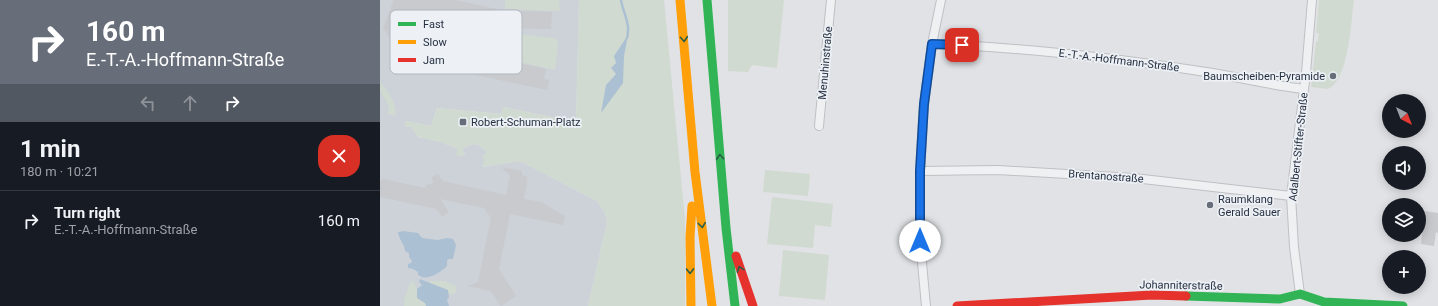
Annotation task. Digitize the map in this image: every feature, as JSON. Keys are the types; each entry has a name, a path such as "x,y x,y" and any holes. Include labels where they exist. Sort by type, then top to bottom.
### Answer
{"main road":[{"path":"680,0 695,172 712,306"},
{"path":"707,0 726,228 735,306"},
{"path":"709,20 711,0"},
{"path":"691,306 690,237 695,172"},
{"path":"726,228 753,306"},
{"path":"1300,294 1324,302 1404,306"},
{"name":"Johanniterstraße","path":"957,306 1152,295 1280,299 1300,294"}],"street":[{"name":"Menuhinstraße","path":"819,126 831,0"},
{"path":"926,306 920,241 920,171 924,104 932,44 941,0"},
{"name":"Adalbert-Stifter-Straße","path":"1300,294 1294,247 1291,196 1304,89 1312,0"},
{"name":"E.-T.-A.-Hoffmann-Straße","path":"932,44 1044,50 1123,59 1218,73 1304,89"},
{"name":"Brentanostraße","path":"920,171 998,170 1134,178 1291,196"}],"shaded area":[{"path":"380,0 579,0 576,122 503,107 502,114 437,108 431,126 405,121 405,127 412,127 418,137 441,142 458,149 457,155 462,156 465,154 462,149 472,144 479,145 487,152 483,167 520,161 597,201 605,213 607,222 588,306 380,306"},
{"path":"505,0 559,0 560,11 505,9"},
{"path":"579,0 664,0 685,220 685,306 588,306 607,222 605,213 597,201 520,161 482,167 484,161 483,156 487,152 479,145 472,144 462,149 465,154 462,156 456,155 458,149 419,137 416,135 412,127 405,127 405,121 431,126 437,108 501,114 503,107 576,122"},
{"path":"728,0 784,0 777,68 752,65 748,72 728,71"},
{"path":"1319,0 1354,0 1345,62 1335,83 1328,89 1311,87 1316,42 1318,41 1319,33 1316,33"},
{"path":"522,35 553,38 557,40 558,45 555,70 522,63"},
{"path":"380,82 393,102 396,111 395,116 388,114 389,106 380,91"},
{"path":"765,170 810,174 808,196 763,192"},
{"path":"772,197 833,204 831,227 815,225 813,248 767,244"},
{"path":"783,250 829,255 825,300 779,296"},
{"path":"413,281 420,301 425,303 426,306 404,306 404,300 410,283"},
{"path":"430,281 445,281 455,285 457,290 454,294 449,294 445,290 429,283"}],"water":[{"path":"628,35 624,56 623,83 601,113 606,85 616,74 611,68 616,63 614,56"},
{"path":"403,231 418,233 422,238 438,240 447,238 453,239 456,245 453,259 449,259 447,261 447,266 438,273 428,277 421,277 418,275 418,272 408,268 408,264 412,261 409,257 409,253 405,251 398,232"},
{"path":"420,279 448,290 449,297 447,300 449,306 426,306 425,303 417,298 417,289 422,285 419,282"}],"building":[{"path":"394,0 455,0 501,10 390,10"},
{"path":"390,10 390,38 383,28"},
{"path":"522,11 552,12 551,29 522,28"},
{"path":"522,64 546,69 544,79 549,80 547,90 472,74 522,74"},
{"path":"501,167 522,171 522,175 528,177 524,199 541,202 565,216 563,225 510,214 499,269 516,296 501,306 491,291 467,286 478,282 491,218 484,208 440,199 449,212 442,217 437,209 380,197 380,181 383,179 425,188 427,185 434,183 431,178 438,174 443,181 506,195 510,175"},
{"path":"1426,211 1438,213 1438,233 1436,232 1434,246 1421,244 1421,242 1426,242"}],"waterway":[{"path":"621,0 628,28 627,38"}],"traffic: fast":[{"path":"707,0 726,228 735,306"},
{"path":"1186,296 1280,299 1300,294 1324,302 1403,306"}],"traffic: slow":[{"path":"680,0 695,172 712,306"},
{"path":"691,306 690,237 692,206"}],"traffic: jam":[{"path":"736,256 753,306"},
{"path":"957,306 1152,295 1186,296"}],"place":[{"name":"Baumscheiben-Pyramide","path":"1333,76"},
{"name":"Robert-Schuman-Platz","path":"463,122"},
{"name":"Raumklang Gerald Sauer","path":"1210,205"}],"route":[{"path":"920,241 920,171 924,104 932,44 962,45"}]}
